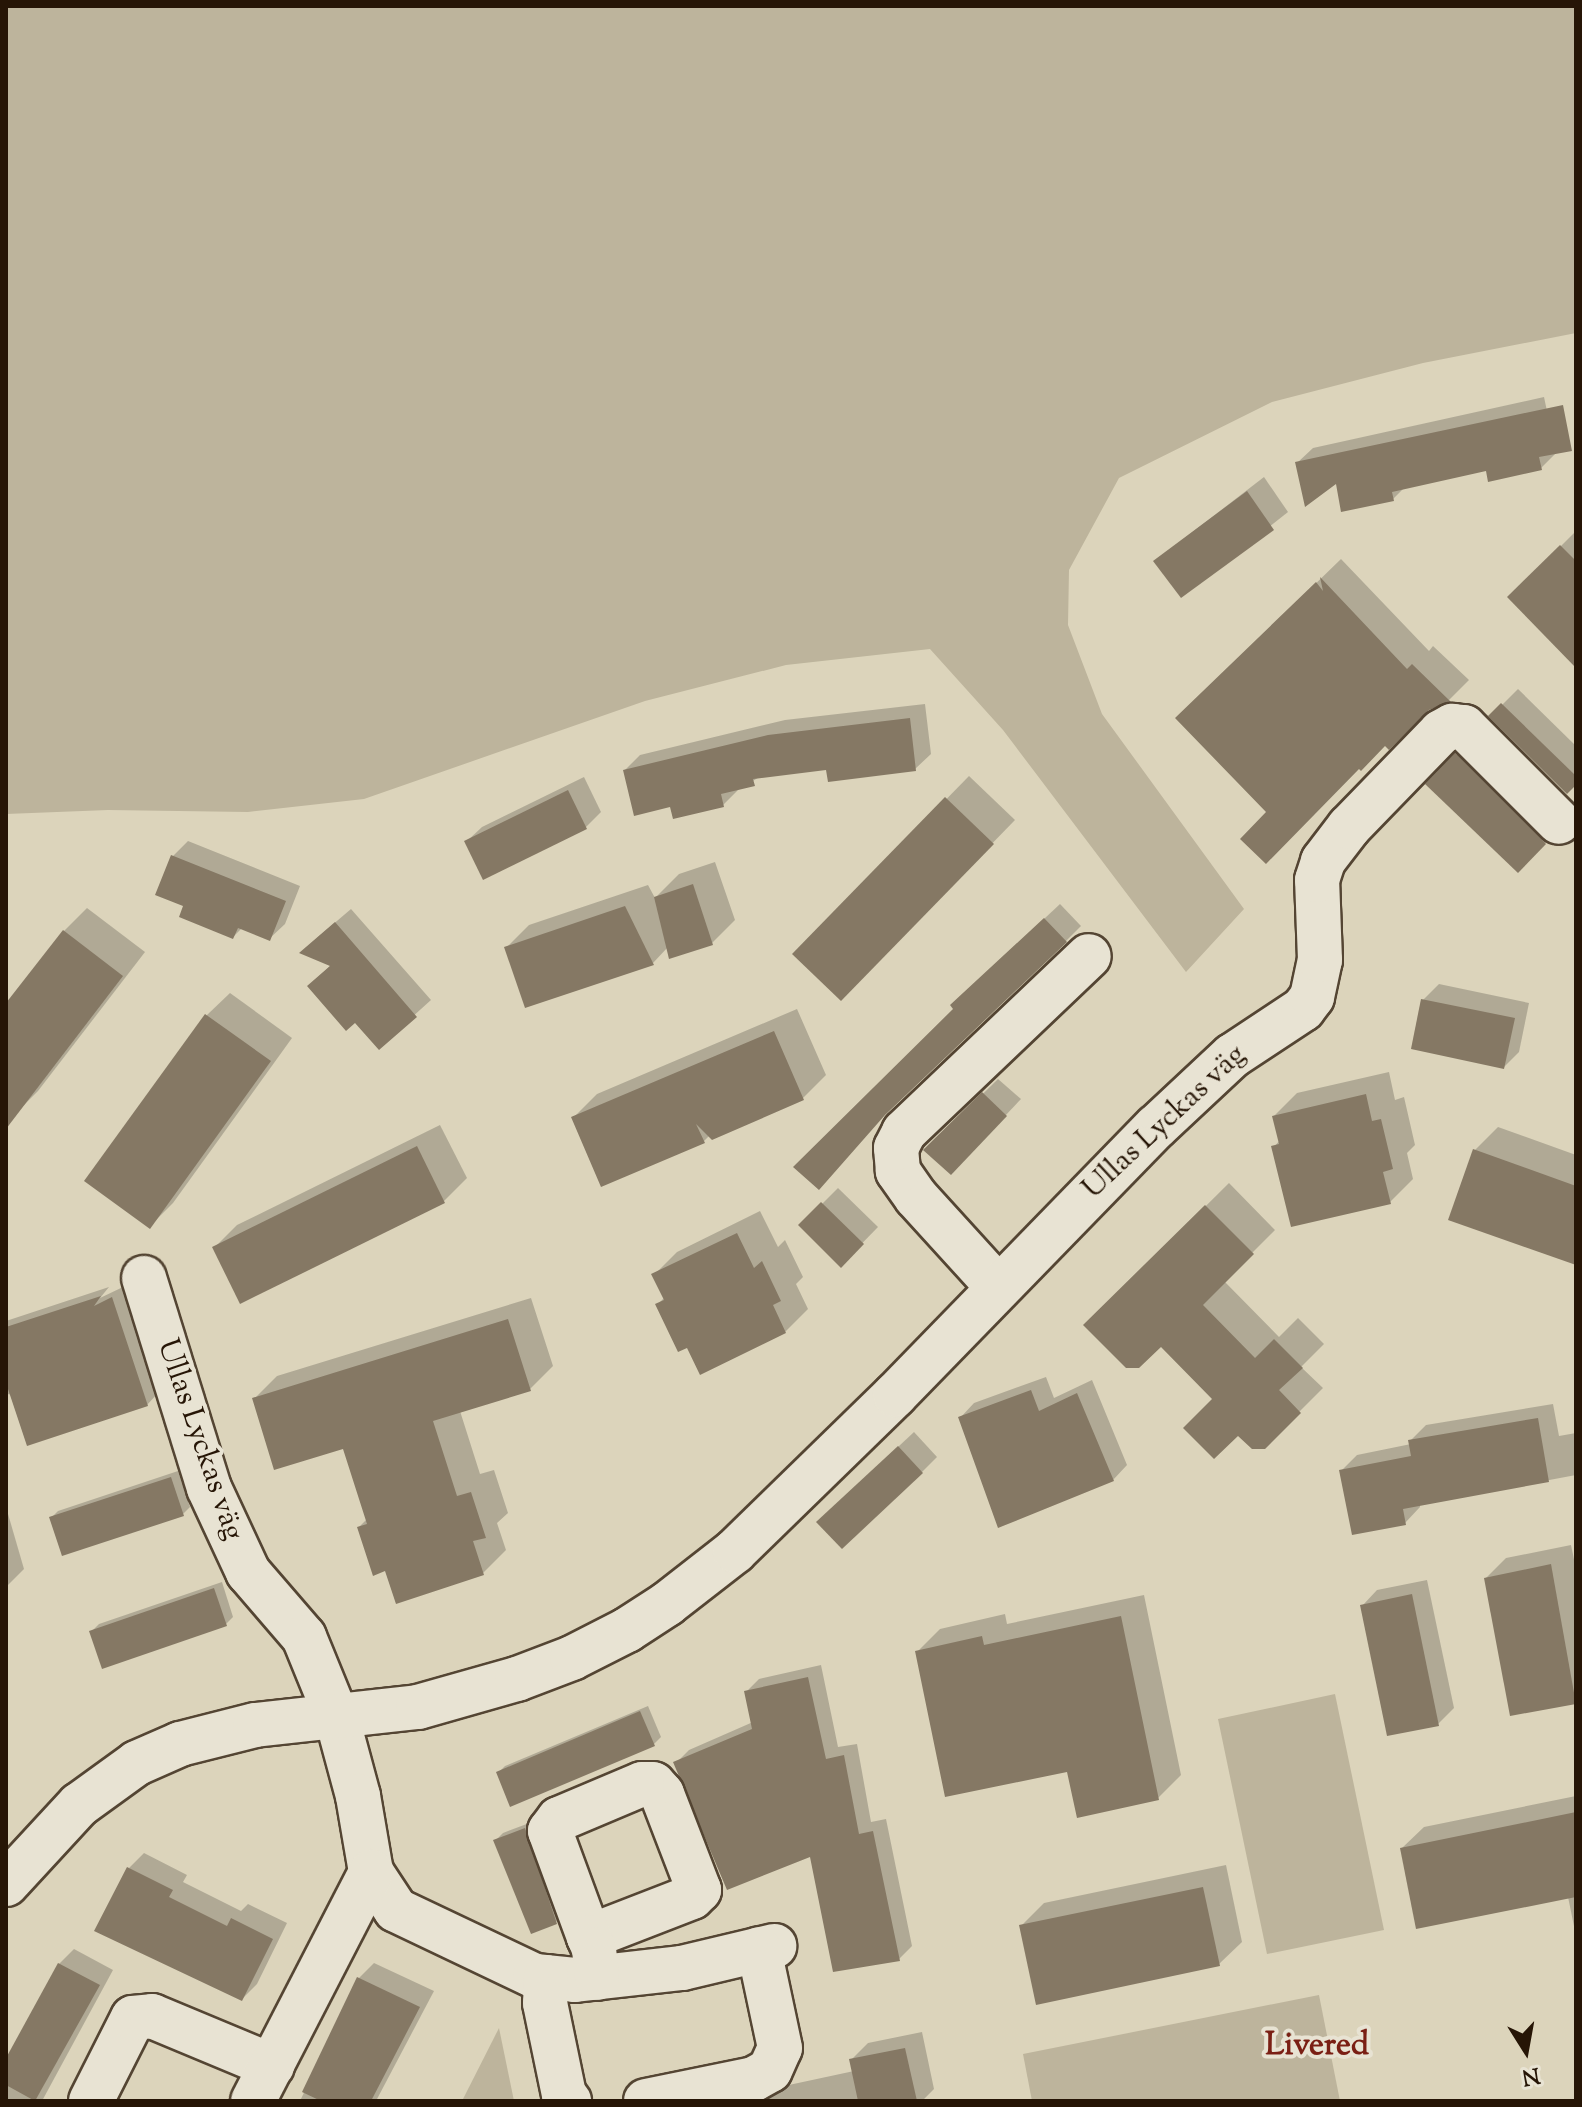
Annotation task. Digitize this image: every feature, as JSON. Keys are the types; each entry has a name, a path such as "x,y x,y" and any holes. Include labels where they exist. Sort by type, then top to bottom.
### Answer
{"street":[{"name":"Ullas Lyckas väg","path":"6,1884 79,1805 137,1763 224,1730 418,1707 517,1679 572,1658 627,1630 735,1551 895,1395 997,1286 1232,1056 1303,1009 1312,997 1320,960 1317,880 1323,861 1349,827 1441,732 1452,726 1464,727 1559,822"},
{"path":"997,1286 916,1197 898,1171 896,1148 904,1132 1089,956"},
{"name":"Ullas Lyckas väg","path":"144,1278 209,1488 237,1552 266,1596 304,1637 337,1718 358,1796 371,1872 396,1910 507,1963 546,1977 593,1958 682,1968 767,1948 780,2048 770,2070 754,2079 646,2101"},
{"path":"91,2101 133,2018 152,2016 262,2083 371,1872"},
{"path":"546,1977 545,2003 564,2095 569,2101"}],"shaded area":[{"path":"6,6 1576,6 1576,333 1423,363 1272,402 1119,478 1069,570 1068,625 1102,714 1244,909 1186,972 1003,730 930,649 786,665 645,701 364,799 248,812 108,810 6,814"},
{"path":"1335,1694 1384,1930 1267,1954 1218,1719"},
{"path":"1319,1995 1340,2101 1032,2101 1023,2054"},
{"path":"499,2028 514,2101 462,2101"}],"building":[{"path":"1563,405 1572,451 1539,457 1542,470 1488,482 1486,471 1392,492 1394,501 1341,512 1336,484 1305,507 1295,462"},
{"path":"1247,491 1274,530 1181,598 1153,561"},
{"path":"1560,545 1576,561 1576,668 1507,597"},
{"path":"1320,577 1407,669 1412,664 1451,702 1429,710 1389,750 1385,746 1266,864 1240,839 1266,812 1175,718 1316,582 1323,591"},
{"path":"1501,703 1576,776 1576,785 1567,794 1488,716"},
{"path":"910,718 916,771 828,782 826,770 753,779 755,786 721,794 724,807 673,819 670,807 634,816 623,770 768,735"},
{"path":"1455,753 1546,844 1518,873 1425,784"},
{"path":"568,790 587,829 483,880 464,841"},
{"path":"945,797 994,844 841,1001 792,954"},
{"path":"171,855 286,901 270,941 238,928 233,939 179,917 183,906 155,895"},
{"path":"693,884 713,945 669,959 654,897"},
{"path":"625,906 654,965 525,1008 504,947"},
{"path":"1044,918 1067,942 885,1115 819,1190 793,1167 953,1009 950,1005"},
{"path":"335,922 417,1017 379,1050 355,1023 346,1031 307,986 330,966 299,953"},
{"path":"63,930 123,976 6,1129 6,1003"},
{"path":"1421,999 1515,1018 1504,1069 1411,1049"},
{"path":"205,1014 271,1061 150,1229 84,1181"},
{"path":"774,1031 804,1100 712,1140 696,1124 705,1143 601,1187 571,1117"},
{"path":"982,1092 1007,1116 951,1175 923,1150"},
{"path":"1366,1094 1372,1121 1381,1119 1393,1169 1383,1172 1391,1204 1291,1227 1271,1146 1279,1144 1272,1116"},
{"path":"417,1146 445,1203 240,1304 212,1247"},
{"path":"1473,1149 1576,1186 1576,1265 1448,1220"},
{"path":"821,1202 864,1244 841,1268 798,1225"},
{"path":"1205,1205 1254,1254 1203,1305 1255,1358 1274,1339 1303,1368 1279,1390 1301,1413 1265,1449 1252,1449 1238,1436 1214,1459 1183,1428 1212,1399 1161,1347 1139,1368 1126,1368 1083,1325"},
{"path":"737,1233 754,1268 762,1261 781,1301 773,1305 786,1333 700,1375 687,1348 678,1352 655,1304 664,1300 651,1274"},
{"path":"101,1296 94,1306 112,1297 148,1406 27,1446 6,1383 6,1327"},
{"path":"508,1319 531,1391 433,1421 457,1496 471,1492 486,1538 473,1541 484,1575 396,1604 385,1571 373,1576 357,1527 367,1524 343,1449 274,1470 252,1398"},
{"path":"1031,1390 1039,1411 1077,1393 1114,1481 998,1528 958,1417"},
{"path":"1538,1418 1549,1482 1403,1509 1406,1525 1352,1535 1339,1470 1411,1456 1408,1440"},
{"path":"898,1446 923,1473 842,1549 816,1522"},
{"path":"171,1477 184,1516 62,1556 49,1517"},
{"path":"1551,1564 1576,1704 1510,1716 1484,1578"},
{"path":"214,1588 227,1626 102,1669 89,1631"},
{"path":"1412,1594 1439,1726 1387,1736 1360,1605"},
{"path":"1121,1616 1159,1800 1077,1818 1067,1772 945,1797 915,1651 982,1636 984,1645"},
{"path":"808,1677 826,1759 844,1755 859,1834 873,1831 900,1961 833,1972 810,1857 727,1890 673,1762 752,1729 744,1691"},
{"path":"640,1711 655,1746 510,1807 496,1772"},
{"path":"1576,1812 1576,1897 1416,1929 1400,1848"},
{"path":"525,1828 557,1924 531,1934 493,1840"},
{"path":"127,1867 173,1890 169,1897 227,1926 231,1918 273,1939 242,2001 94,1931"},
{"path":"1203,1887 1220,1966 1036,2005 1019,1925"},
{"path":"58,1963 100,1985 35,2101 6,2085 6,2058"},
{"path":"357,1977 420,2007 371,2101 321,2101 302,2092"},
{"path":"905,2048 917,2101 858,2101 849,2059"}],"district":[{"name":"Livered","path":"1317,2046"}]}
